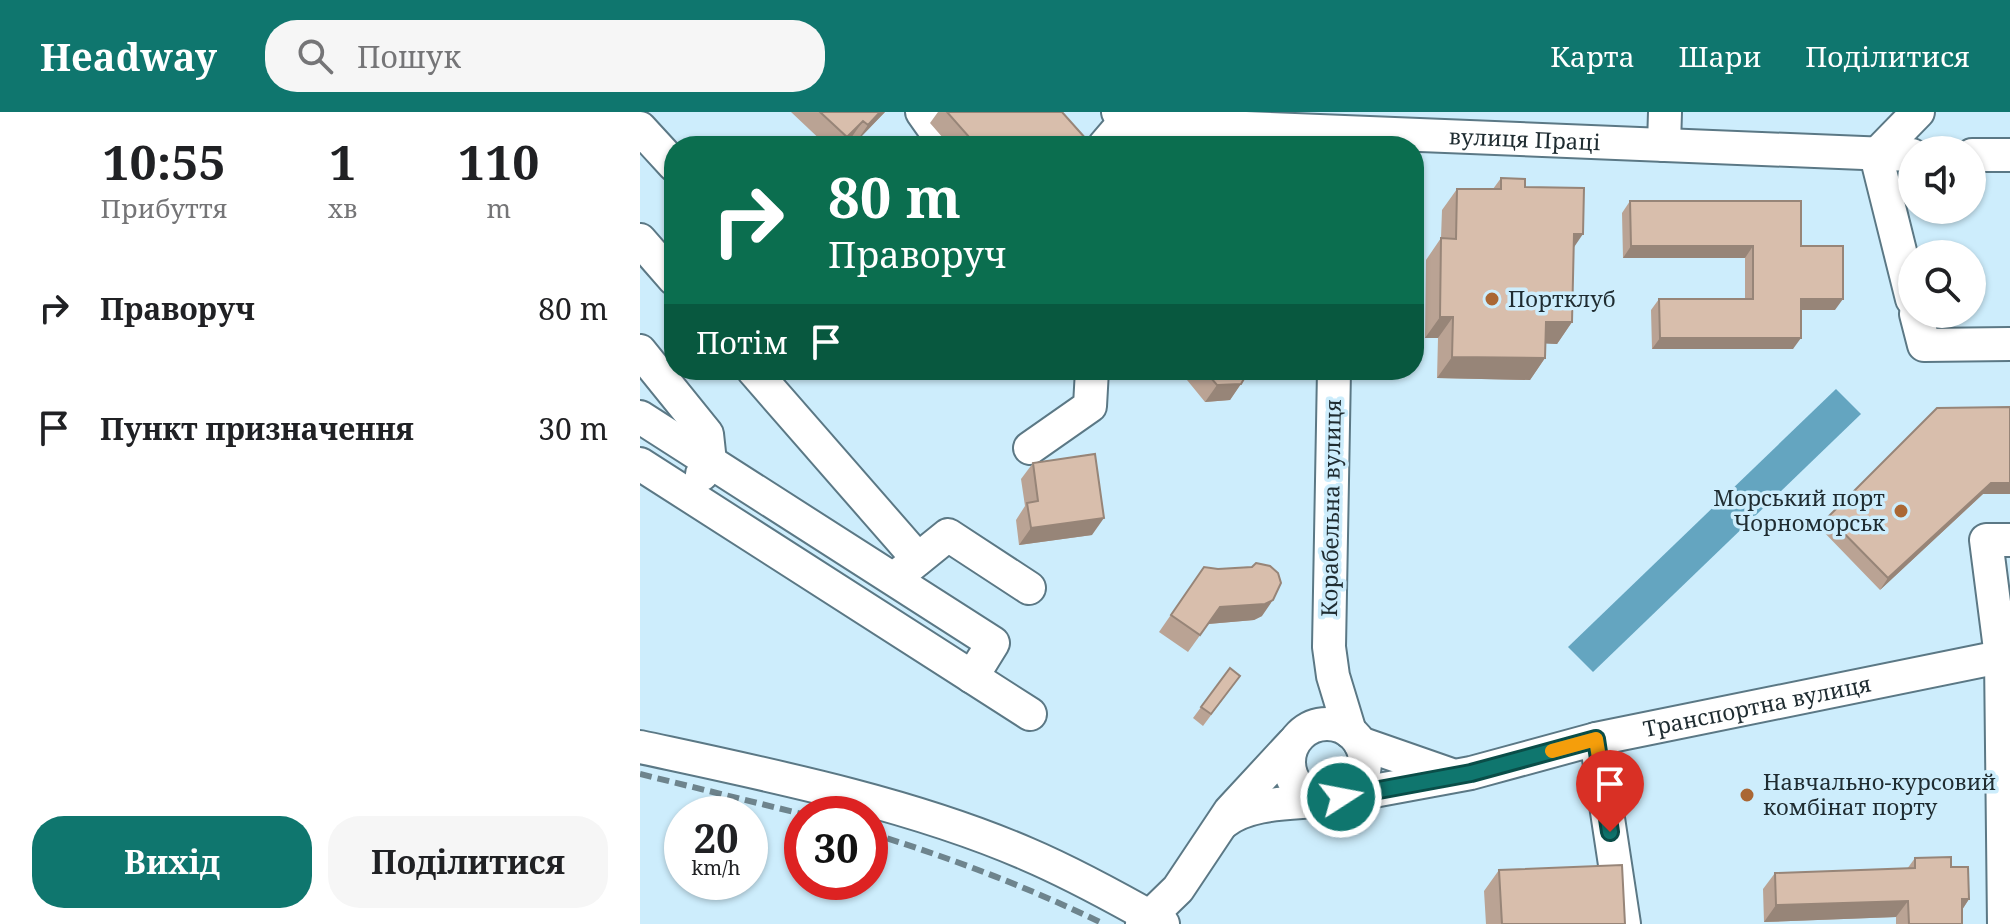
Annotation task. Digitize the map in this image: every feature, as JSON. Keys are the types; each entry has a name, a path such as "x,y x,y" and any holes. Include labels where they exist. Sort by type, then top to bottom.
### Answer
{"street":[{"path":"922,112 939,136"},
{"path":"1664,145 1665,112"},
{"path":"1898,243 1876,155 1918,112"},
{"path":"1110,136 1123,115"},
{"name":"вулиця Праці","path":"1123,115 1147,124 1259,120 1338,130 1898,155"},
{"path":"640,128 664,154"},
{"path":"1986,155 2010,155"},
{"path":"640,240 664,268"},
{"path":"1920,328 1924,345 2010,344"},
{"path":"640,351 707,434 710,462 689,496"},
{"path":"762,380 918,559"},
{"path":"1030,448 1090,406 1091,380"},
{"name":"Корабельна вулиця","path":"1329,647 1334,380"},
{"path":"640,417 993,643 972,677"},
{"path":"640,464 1030,714"},
{"path":"893,579 948,535 1029,588"},
{"path":"2004,924 2006,656 1986,540 2010,540"},
{"path":"1329,647 1333,676 1364,755 1360,782 1335,799 1312,798 1294,783 1288,755 1322,680 1329,647"},
{"name":"Транспортна вулиця","path":"1219,826 1233,814 1252,808 1335,799 1461,774 1596,739 2006,656"},
{"path":"640,747 819,788 933,820 1026,853 1097,887 1152,922 1178,889 1219,826 1298,738 1325,723 1341,726 1355,737"},
{"name":"Транспортна вулиця","path":"1355,737 1435,771 1461,774"},
{"path":"1596,739 1624,924"}],"water":[{"path":"1836,389 1861,414 1593,672 1568,647"}],"building":[{"path":"820,112 880,112 868,125 863,121 846,136"},
{"path":"947,112 1062,112 1083,136 968,136"},
{"name":"Портклуб","path":"1501,178 1525,179 1525,187 1584,188 1583,234 1574,234 1572,322 1546,322 1545,358 1452,357 1453,317 1440,317 1441,238 1456,239 1457,189 1501,189"},
{"path":"1630,201 1801,201 1801,246 1843,246 1843,299 1801,299 1801,338 1660,338 1659,299 1753,299 1753,246 1631,246"},
{"path":"1213,380 1243,380 1241,384 1217,385"},
{"name":"Морський порт Чорноморськ","path":"2010,407 2010,483 1991,483 1888,578 1828,517 1937,408"},
{"path":"1095,454 1104,518 1031,528 1027,503 1038,501 1033,463"},
{"path":"1256,563 1270,566 1278,573 1281,583 1273,600 1265,604 1220,607 1200,635 1171,615 1204,567 1252,567"},
{"path":"1230,668 1240,676 1211,714 1201,707"},
{"path":"1951,857 1951,867 1968,867 1969,899 1962,899 1962,924 1909,924 1908,901 1776,905 1775,873 1915,868 1915,858"},
{"path":"1622,865 1625,924 1502,924 1499,870"}],"railway":[{"path":"640,774 784,810"},
{"path":"888,839 989,874 1104,924"}],"slow traffic":[{"path":"1552,751 1596,739 1600,764"}],"place":[{"name":"Портклуб","path":"1492,299"},
{"name":"Морський порт Чорноморськ","path":"1901,511"},
{"name":"Навчально-курсовий комбінат порту","path":"1747,795"}],"route":[{"path":"1341,797 1471,773 1596,739 1610,832"}]}
